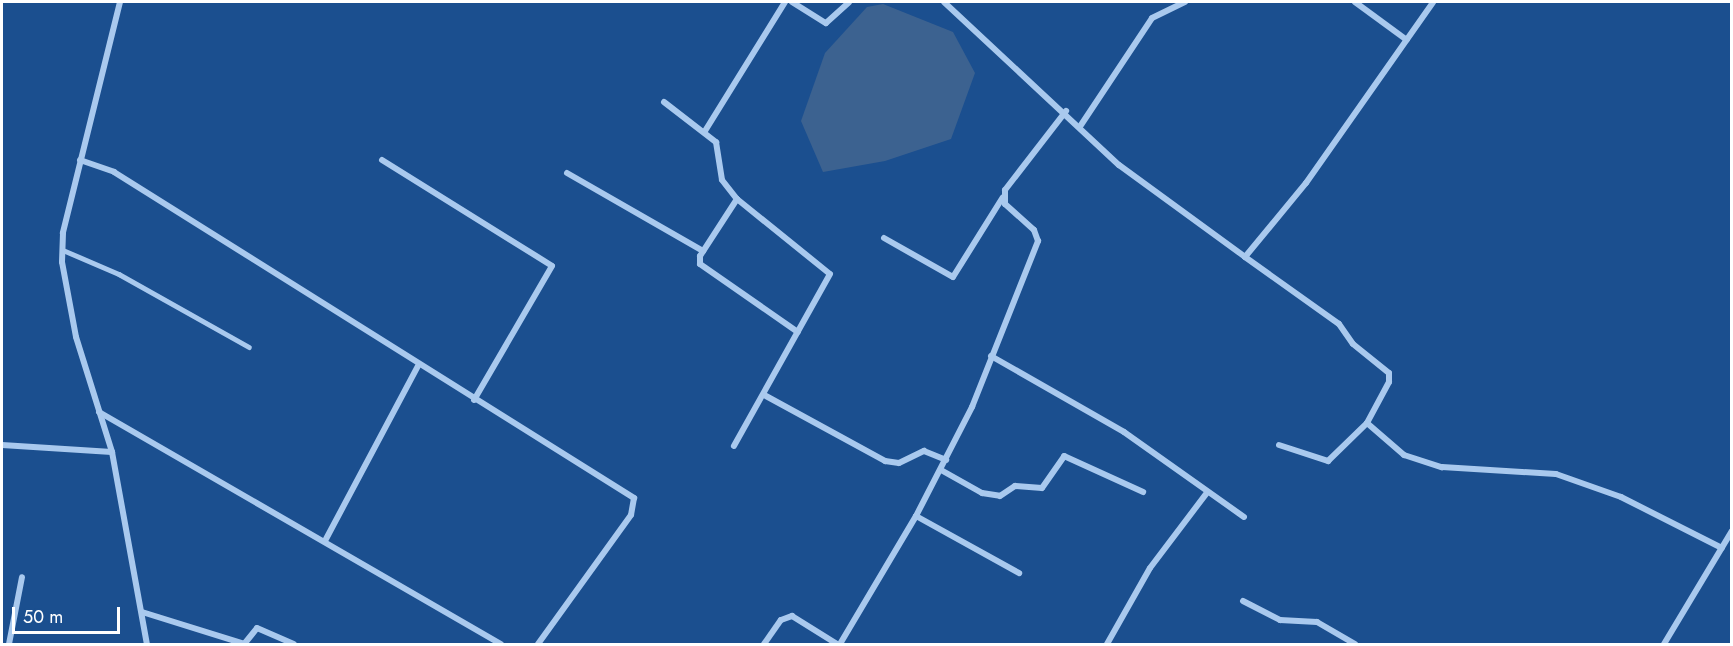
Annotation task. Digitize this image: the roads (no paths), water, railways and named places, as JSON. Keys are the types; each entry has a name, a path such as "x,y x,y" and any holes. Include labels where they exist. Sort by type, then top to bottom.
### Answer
{"street":[{"path":"120,2 80,160 63,250 65,292 112,452 147,645"},
{"path":"705,131 785,2"},
{"path":"792,2 826,23 849,2"},
{"path":"944,2 1066,111 1144,186 1339,324 1353,344 1389,372 1389,382 1367,423 1328,461 1279,445"},
{"path":"1081,125 1152,18 1185,2"},
{"path":"1355,2 1407,40"},
{"path":"1245,257 1306,183 1432,2"},
{"path":"664,102 705,131 719,149 722,180 736,199 830,274 766,396 734,446"},
{"path":"884,238 953,277 1003,197 1066,111"},
{"path":"80,160 114,172 418,366 637,502 538,645"},
{"path":"382,160 552,266 474,400"},
{"path":"567,173 703,251"},
{"path":"764,645 781,620 792,616 839,645 941,470 1038,241 1003,197"},
{"path":"736,199 699,261 704,267 798,332"},
{"path":"991,356 1124,432 1206,494 1244,517"},
{"path":"326,539 418,366"},
{"path":"766,396 885,461 899,463 924,452 946,460"},
{"path":"99,411 326,539 501,645"},
{"path":"1367,423 1375,435 1424,462 1556,474 1621,497 1722,548"},
{"path":"2,445 112,452"},
{"path":"941,470 982,493 1000,496 1014,486 1042,488 1064,456 1143,492"},
{"path":"1107,645 1150,568 1206,494"},
{"path":"916,516 1019,573"},
{"path":"1664,645 1731,531"},
{"path":"9,645 22,577"},
{"path":"1243,601 1280,620 1317,622 1355,645"},
{"path":"142,612 245,644 257,628 294,645"}],"lane":[{"path":"63,250 119,274 249,347"}],"water":[{"path":"883,4 953,32 975,73 951,139 885,161 823,172 801,121 825,53 867,7"}]}
